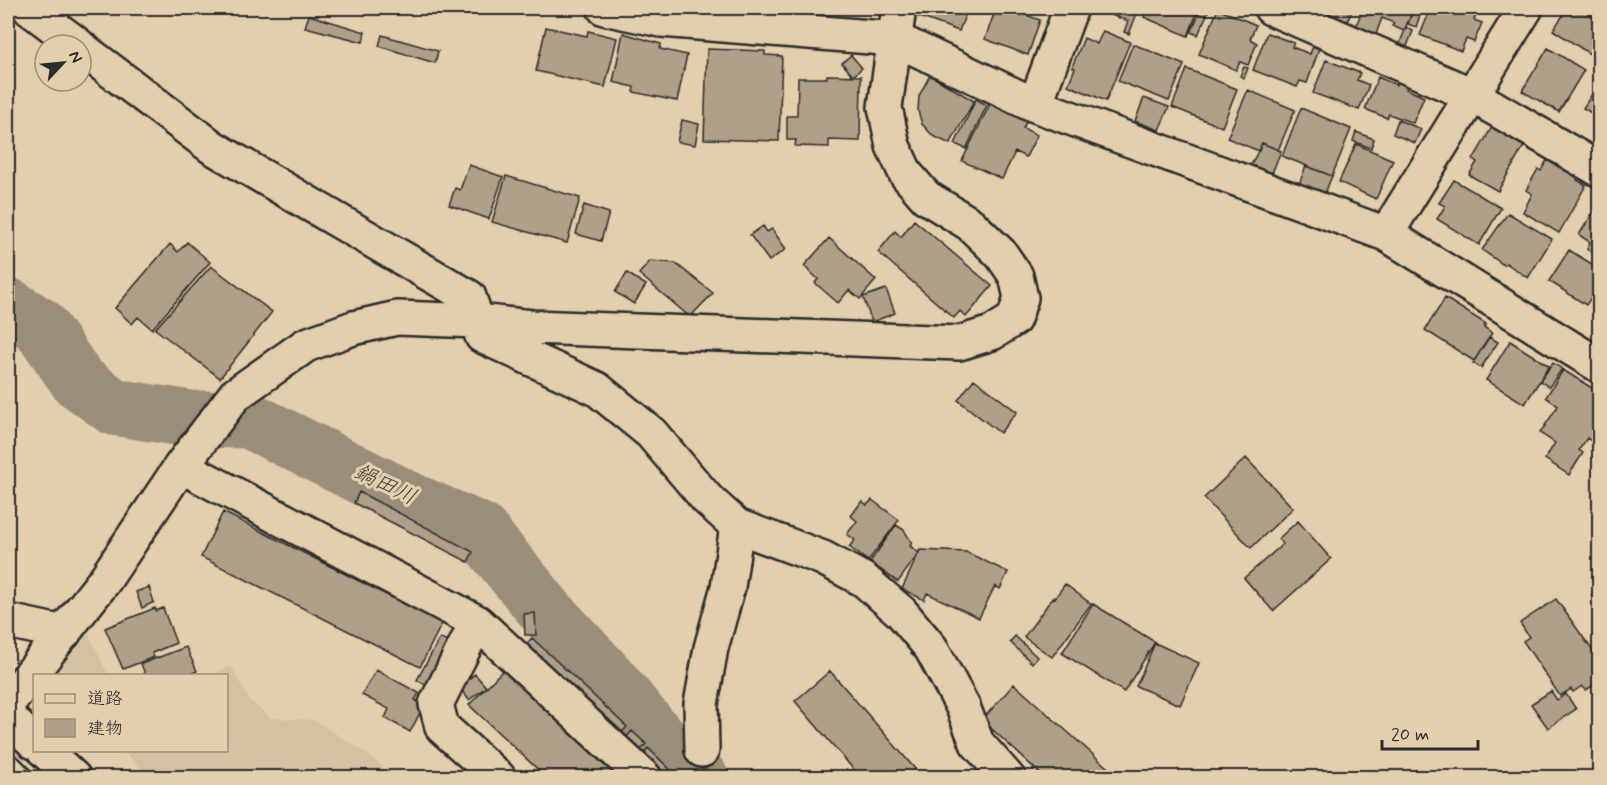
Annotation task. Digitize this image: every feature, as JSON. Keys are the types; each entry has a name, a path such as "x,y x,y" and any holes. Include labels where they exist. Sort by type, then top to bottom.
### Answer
{"street":[{"path":"29,8 62,33"},
{"path":"604,8 661,20 713,16 897,23 1035,105 1386,234 1599,366"},
{"path":"1035,105 1071,8"},
{"path":"1271,8 1472,95 1599,170"},
{"path":"1386,234 1526,8"},
{"path":"8,703 104,581 190,455 235,395 306,345 352,327 397,318 478,321 532,327 959,343 992,333 1014,319 1021,298 1016,276 1001,254 970,225 926,197 906,174 893,146 885,107 897,23"},
{"path":"93,57 212,147 469,297 482,336 597,389 651,433 707,499 736,526 823,558 864,580 901,612 931,648 963,707 977,743 1008,777"},
{"path":"190,455 477,622 645,777"},
{"path":"702,750 701,704 711,648 728,587 736,526"},
{"path":"8,621 64,633"},
{"path":"477,622 436,704 442,728 499,777"},
{"path":"8,717 33,740"},
{"path":"46,752 74,777"},
{"path":"8,772 14,777"}],"shaded area":[{"path":"87,631 108,674 58,674"},
{"path":"231,666 249,700 271,718 314,720 370,756 393,777 151,777 124,752 228,752 228,674 212,674"}],"building":[{"path":"913,8 968,8 959,31 911,14"},
{"path":"996,8 1006,8 1040,20 1028,55 985,39"},
{"path":"1092,8 1139,8 1129,34 1124,32 1128,21"},
{"path":"1148,8 1199,8 1188,36 1144,17"},
{"path":"1328,8 1353,8 1347,22 1325,13"},
{"path":"1363,8 1414,8 1404,31 1392,26 1394,23 1382,18 1376,34 1356,26"},
{"path":"1414,8 1422,9 1416,27 1408,24"},
{"path":"1431,8 1478,10 1474,20 1482,23 1474,42 1466,39 1461,51 1420,35"},
{"path":"1568,8 1600,8 1600,46 1593,56 1553,30"},
{"path":"1201,9 1208,12 1198,35 1191,32"},
{"path":"1218,9 1256,25 1250,39 1257,43 1248,65 1240,62 1236,70 1199,54"},
{"path":"309,15 365,32 363,42 305,27"},
{"path":"546,27 587,36 588,31 617,38 605,87 536,71"},
{"path":"1406,27 1413,31 1405,51 1398,48"},
{"path":"1103,31 1130,42 1106,101 1068,85 1075,68 1072,67 1084,38 1097,44"},
{"path":"623,33 661,44 660,49 687,55 677,101 633,92 634,87 613,82"},
{"path":"1267,33 1294,43 1292,47 1310,54 1313,46 1319,49 1307,83 1300,81 1297,87 1253,70"},
{"path":"382,35 438,51 435,63 379,46"},
{"path":"1133,44 1184,65 1169,101 1118,81"},
{"path":"1548,48 1584,70 1559,112 1522,91"},
{"path":"707,49 765,51 765,55 782,56 779,141 704,139"},
{"path":"851,55 862,68 853,76 842,63"},
{"path":"1326,60 1360,73 1357,80 1369,85 1359,110 1313,93"},
{"path":"1244,67 1248,68 1244,78 1240,76"},
{"path":"1187,69 1237,89 1222,127 1172,107"},
{"path":"827,75 861,76 860,141 829,140 829,147 795,146 796,140 787,140 787,116 797,116 798,78 827,78"},
{"path":"930,75 974,101 950,144 933,136 922,124 918,111 919,96"},
{"path":"1378,77 1396,85 1398,79 1409,84 1406,89 1424,97 1413,123 1389,114 1387,118 1365,109"},
{"path":"1600,82 1600,125 1595,122 1598,117 1583,108"},
{"path":"1248,90 1295,110 1278,150 1262,143 1259,151 1227,138"},
{"path":"1144,98 1169,107 1159,130 1135,121"},
{"path":"976,99 987,105 966,149 955,144"},
{"path":"990,104 1026,122 1023,128 1037,135 1026,157 1015,152 1002,179 962,161"},
{"path":"1301,108 1351,129 1332,176 1282,156"},
{"path":"682,120 699,124 695,145 677,142"},
{"path":"1398,120 1421,129 1415,143 1393,134"},
{"path":"1492,127 1524,146 1498,191 1469,175 1477,162 1473,160"},
{"path":"1356,132 1374,139 1371,148 1353,141"},
{"path":"1262,143 1281,151 1272,173 1251,165"},
{"path":"1356,144 1393,160 1376,199 1339,182"},
{"path":"1547,160 1579,177 1577,180 1586,185 1559,233 1523,212 1532,194 1526,190 1538,169 1541,171"},
{"path":"469,165 503,177 489,219 449,205 455,188 460,190"},
{"path":"1306,166 1332,176 1324,195 1299,184"},
{"path":"506,176 580,198 567,243 492,222"},
{"path":"1454,180 1501,208 1479,245 1437,219 1445,206 1439,203"},
{"path":"1600,201 1600,257 1587,249 1590,242 1579,235"},
{"path":"584,205 609,213 601,241 576,234"},
{"path":"1508,213 1552,239 1528,278 1482,250"},
{"path":"914,220 992,286 966,317 960,311 954,318 878,252 895,231 901,237"},
{"path":"763,226 767,232 772,229 786,249 769,261 750,235"},
{"path":"829,238 876,280 860,299 849,290 838,303 815,283 818,279 804,266"},
{"path":"187,242 210,262 152,329 138,317 132,324 115,308 170,244 178,252"},
{"path":"1569,250 1600,269 1600,285 1586,305 1549,281"},
{"path":"650,261 675,263 713,293 690,317 639,274"},
{"path":"211,266 272,312 220,378 155,329"},
{"path":"627,273 646,285 634,304 615,292"},
{"path":"886,289 895,313 872,322 863,297"},
{"path":"1445,298 1486,324 1484,327 1492,333 1474,361 1425,330"},
{"path":"1489,337 1498,342 1481,368 1473,363"},
{"path":"1510,341 1549,366 1525,404 1486,380"},
{"path":"1553,363 1562,369 1549,387 1540,381"},
{"path":"1563,370 1600,393 1600,412 1597,417 1600,418 1600,427 1591,441 1587,438 1579,450 1583,453 1569,475 1545,459 1555,443 1540,433 1558,406 1546,397"},
{"path":"974,379 1017,412 1000,433 958,400"},
{"path":"1246,458 1293,508 1251,548 1204,498"},
{"path":"359,492 473,552 468,562 354,503"},
{"path":"872,500 899,520 868,561 849,547 855,540 847,534 857,521 851,516 862,501 867,505"},
{"path":"223,512 442,623 420,667 201,557"},
{"path":"1298,521 1331,559 1273,611 1244,578 1283,544 1278,539"},
{"path":"896,525 904,530 912,543 910,546 919,553 898,582 870,562"},
{"path":"920,550 966,552 1008,572 1000,589 995,586 979,618 927,593 924,600 902,589"},
{"path":"1065,584 1091,604 1052,657 1024,637"},
{"path":"149,587 154,602 142,608 136,592"},
{"path":"1600,590 1600,608 1591,595"},
{"path":"1556,599 1600,661 1600,681 1586,690 1582,686 1573,692 1571,689 1560,696 1523,641 1529,637 1520,623"},
{"path":"1093,604 1155,642 1124,692 1062,653"},
{"path":"155,608 156,611 163,608 176,643 152,653 154,657 123,669 105,628"},
{"path":"535,613 536,635 525,635 524,614"},
{"path":"1015,636 1037,657 1032,663 1010,642"},
{"path":"440,638 453,645 431,688 417,680"},
{"path":"532,638 627,727 619,735 524,646"},
{"path":"1155,643 1199,663 1180,705 1136,686"},
{"path":"186,647 197,671 190,674 145,674 141,664"},
{"path":"376,670 419,693 415,700 424,705 410,732 385,718 389,709 362,695"},
{"path":"503,670 618,778 547,778 469,705"},
{"path":"830,671 923,778 861,778 795,701"},
{"path":"475,674 486,687 469,700 459,687"},
{"path":"1014,684 1108,768 1099,778 1045,778 982,720"},
{"path":"1551,691 1557,700 1566,694 1576,709 1548,728 1531,704"},
{"path":"632,731 646,744 637,754 623,741"},
{"path":"648,748 679,778 661,778 640,758"}],"waterway":[{"name":"鍋田川","path":"8,306 40,326 78,381 114,407 190,419 249,420 413,502 480,531 551,617 609,679 650,729 700,778"}]}
